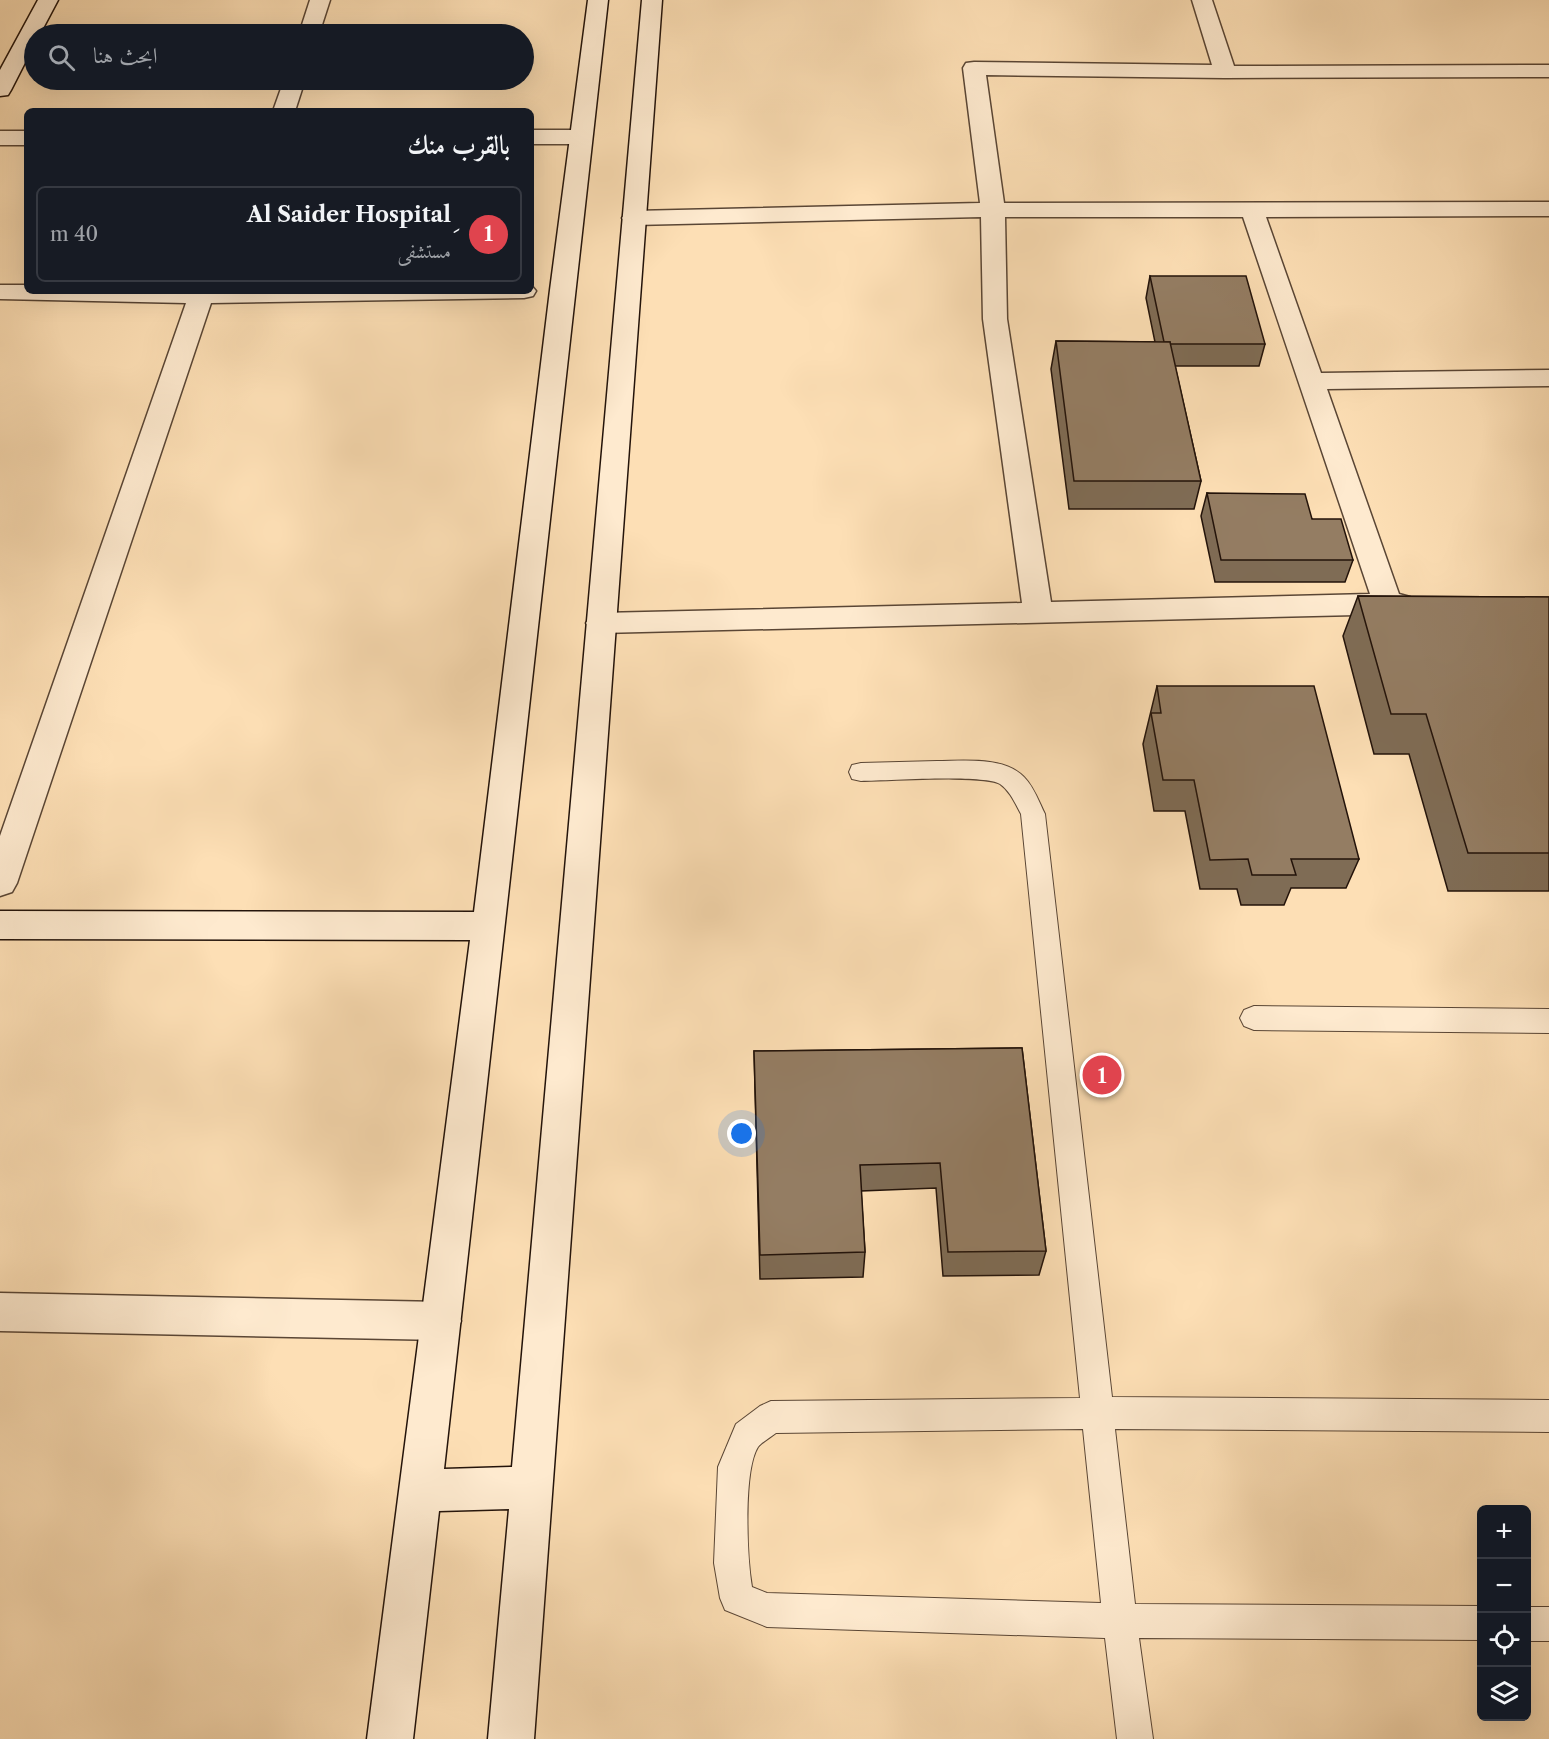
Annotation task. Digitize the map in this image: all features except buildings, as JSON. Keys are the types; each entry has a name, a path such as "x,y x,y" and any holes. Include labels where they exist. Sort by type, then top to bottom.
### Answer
{"street":[{"path":"35,24 48,0"},
{"path":"312,24 320,0"},
{"path":"390,1739 489,926 547,291 581,137 598,0"},
{"path":"511,1739 652,0"},
{"path":"1202,0 1225,72"},
{"path":"0,90 24,45"},
{"path":"1038,613 995,319 993,210 974,68 1225,72 1549,71"},
{"path":"285,108 291,90"},
{"path":"534,137 581,137"},
{"path":"0,138 24,138"},
{"path":"634,218 993,210 1549,208"},
{"path":"1252,209 1388,604"},
{"path":"0,292 24,292"},
{"path":"100,294 201,296 330,294"},
{"path":"0,883 201,296"},
{"path":"1311,381 1549,378"},
{"path":"601,623 1422,604"},
{"path":"0,925 489,926"},
{"path":"0,1312 441,1321"},
{"path":"419,1491 530,1487"}],"lane":[{"path":"861,772 973,771 1005,775 1022,790 1033,814 1120,1621 1135,1739"},
{"path":"1254,1018 1549,1021"},
{"path":"1477,1623 1120,1621 767,1610 737,1598 731,1563 734,1467 747,1435 771,1417 1098,1413 1549,1416"},
{"path":"1531,1623 1549,1624"}],"place":[{"name":"ِAl Saider Hospital","path":"1102,1075"}]}
